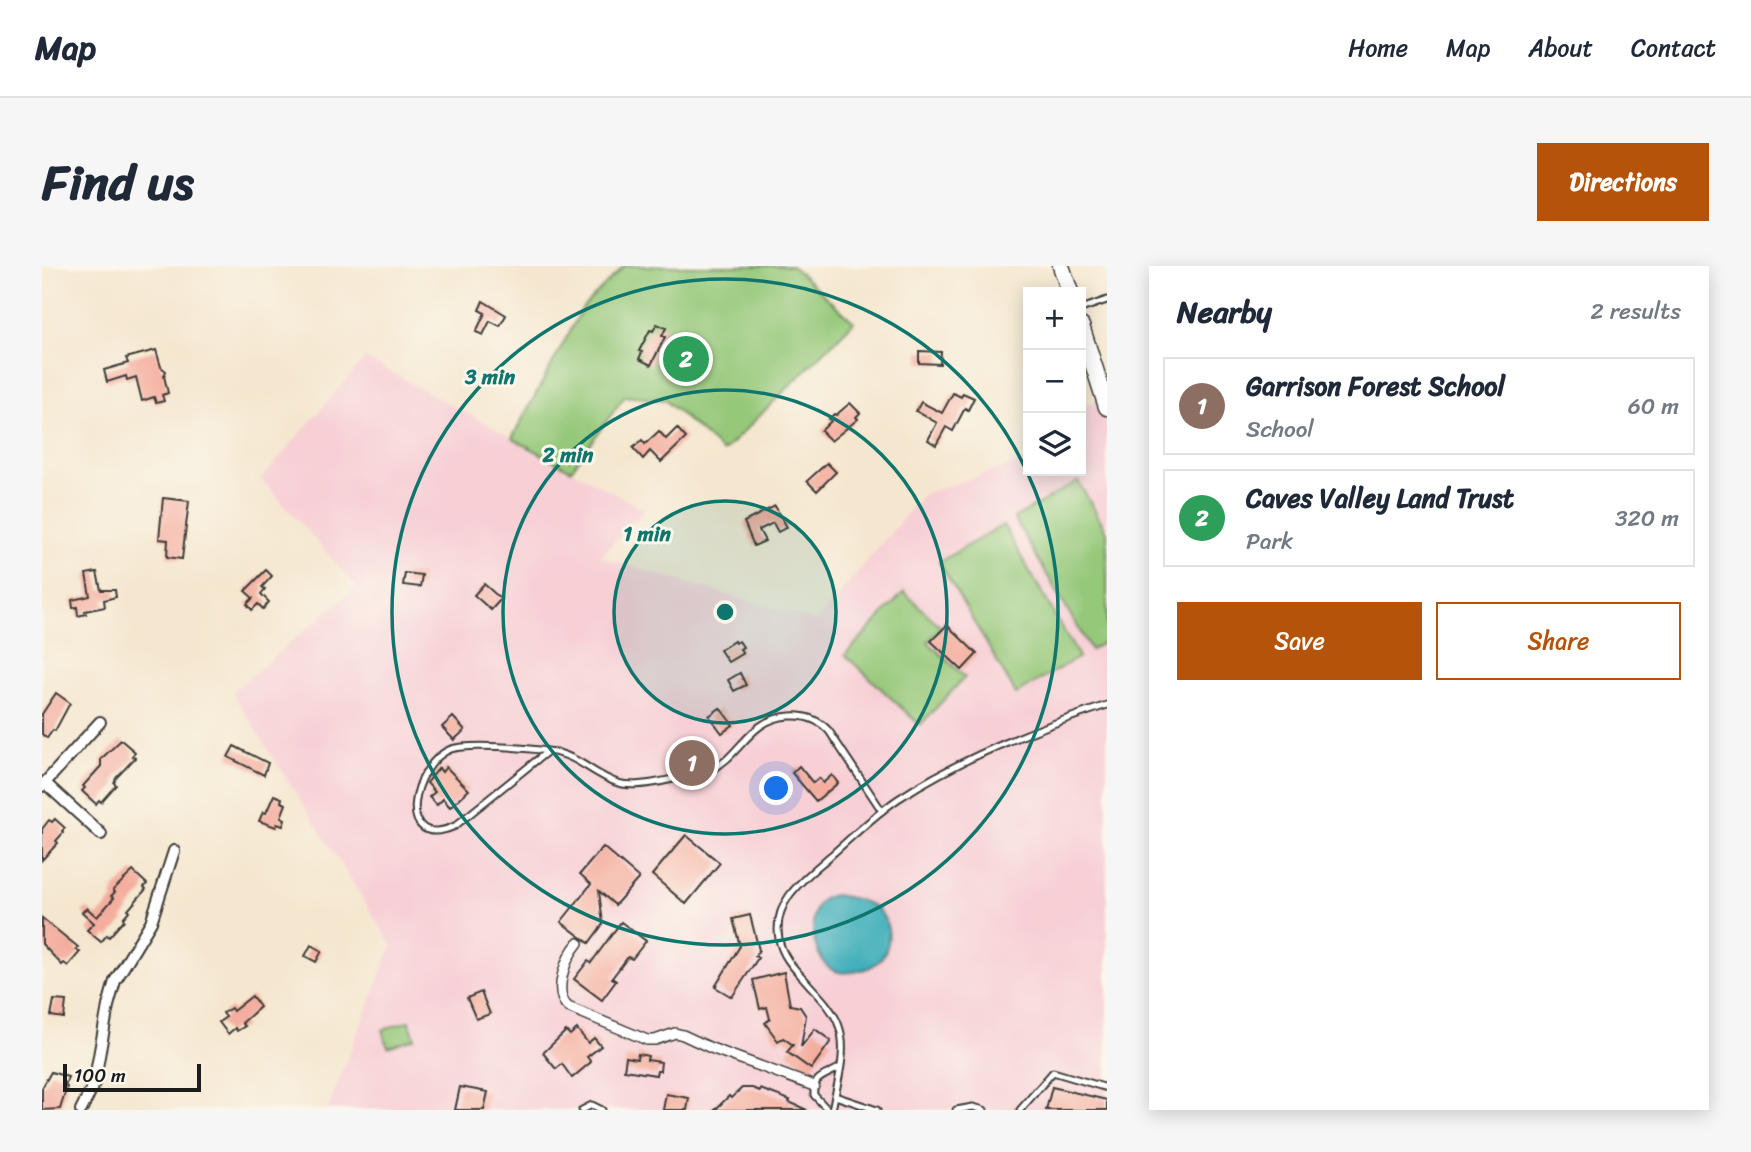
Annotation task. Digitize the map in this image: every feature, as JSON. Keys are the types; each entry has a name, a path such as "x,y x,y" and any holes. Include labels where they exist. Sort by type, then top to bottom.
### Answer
{"main road":[{"path":"1061,266 1068,287"},
{"path":"1086,342 1107,407"}],"street":[{"path":"100,722 44,785 102,834"},
{"path":"81,1110 94,1084 115,981 152,922 174,851"},
{"path":"578,943 567,961 561,995 568,1007 647,1040 655,1040 675,1032 814,1086"}],"lane":[{"path":"1086,307 1107,300"},
{"path":"839,1068 818,1077 814,1086 814,1095 830,1110 835,1096 839,1068 842,1040 839,1026 827,1005 788,960 778,937 779,915 795,888 882,811 920,786 1002,744 1107,705"},
{"path":"548,751 455,826 431,832 424,829 416,819 414,812 420,780 433,763 450,750 519,747 548,751 569,755 615,782 625,785 639,784 711,770 720,766 756,728 770,719 796,716 808,717 822,723 882,811"},
{"path":"1020,1110 1053,1072 1107,1088"},
{"path":"835,1096 877,1110"},
{"path":"582,1110 592,1105 602,1110"},
{"path":"956,1110 973,1107 984,1110"}],"shaded area":[{"path":"365,358 645,510 600,557 817,621 923,494 1023,462 1023,476 1086,476 1086,404 1099,401 1107,423 1107,1110 327,1110 392,945 232,692 357,587 261,479"}],"green space":[{"path":"624,266 792,266 854,322 723,452 665,400 625,396 571,470 512,438 583,307"},
{"path":"1078,481 1107,532 1107,640 1091,650 1014,518"},
{"path":"1003,525 1079,657 1016,694 939,562"},
{"path":"904,592 941,627 928,642 965,677 920,725 845,655"},
{"path":"409,1021 415,1038 388,1047 382,1030"}],"water":[{"path":"836,895 873,906 883,916 889,933 888,942 876,964 859,971 835,971 824,962 818,952 814,940 814,915 825,898"}],"building":[{"path":"483,301 506,315 500,326 490,321 483,335 476,332 485,313 479,310"},
{"path":"657,324 666,328 662,336 665,337 651,365 639,359 642,352 639,351 650,330 653,331"},
{"path":"156,350 161,367 166,371 164,376 168,393 162,395 164,401 156,403 154,397 142,401 136,377 127,380 126,376 107,382 104,370 128,363 126,358"},
{"path":"919,351 941,352 940,364 919,363"},
{"path":"953,393 961,397 963,393 974,398 968,410 965,408 953,431 946,427 936,445 928,440 937,423 916,411 921,402 942,413"},
{"path":"850,403 860,413 856,417 858,419 831,441 821,431 834,414"},
{"path":"677,428 686,438 661,462 650,451 643,459 633,448 642,440 645,444 659,431 666,439"},
{"path":"827,463 836,472 817,491 807,481"},
{"path":"163,498 189,501 182,559 167,557 168,540 159,539"},
{"path":"775,506 787,527 778,532 773,523 759,530 765,541 754,546 744,522"},
{"path":"266,570 272,576 262,587 265,589 261,594 269,602 263,609 258,604 252,610 247,604 253,598 245,591"},
{"path":"97,572 101,590 115,590 116,597 104,600 105,607 85,611 86,614 78,616 77,607 73,608 72,600 90,596 86,574"},
{"path":"405,573 422,575 420,587 403,585"},
{"path":"484,584 501,599 491,610 474,595"},
{"path":"947,625 977,654 962,670 931,641"},
{"path":"734,641 739,641 743,653 728,662 720,650"},
{"path":"740,673 746,685 734,691 728,680"},
{"path":"56,693 70,703 55,731 47,738 42,734 42,714"},
{"path":"720,708 733,725 722,733 709,716"},
{"path":"453,717 465,730 454,740 442,727"},
{"path":"121,740 135,752 132,756 135,758 116,778 116,785 96,804 82,791 85,788 83,786 101,766 101,759"},
{"path":"234,746 268,763 264,775 228,757"},
{"path":"799,766 813,783 819,778 823,783 832,775 838,783 816,801 792,773"},
{"path":"446,767 469,790 450,807 443,799 437,805 429,797 435,792 427,783 439,768 442,772"},
{"path":"274,795 282,798 281,802 286,804 281,817 285,819 283,826 277,824 276,827 259,821"},
{"path":"55,819 65,828 56,841 58,843 42,860 42,829 49,820 52,822"},
{"path":"686,835 720,863 686,904 652,875"},
{"path":"603,847 639,878 615,905 599,891 603,924 589,943 561,922 591,884 580,874"},
{"path":"133,871 147,884 144,887 146,889 128,910 124,920 101,942 87,930 94,923 82,912 87,908 97,917 114,898 111,896 115,892 113,890"},
{"path":"750,915 759,950 755,956 758,958 732,997 715,987 740,946 733,919"},
{"path":"42,918 78,947 76,949 80,952 68,966 64,963 62,965 42,944"},
{"path":"621,922 646,941 632,959 628,957 612,978 616,981 602,1000 574,979 588,961 591,963"},
{"path":"311,945 322,951 316,962 305,956"},
{"path":"784,972 790,1005 800,1007 806,1016 801,1047 815,1029 831,1041 811,1069 787,1052 793,1045 783,1038 778,1041 765,1023 770,1019 767,1007 760,1009 753,980"},
{"path":"481,992 490,1014 476,1019 467,998"},
{"path":"252,996 260,1007 242,1023 245,1026 237,1031 235,1028 228,1034 219,1022 226,1017 223,1013 231,1008 233,1011"},
{"path":"54,1000 66,1001 64,1018 51,1016"},
{"path":"577,1029 588,1043 594,1038 601,1046 587,1057 591,1062 572,1078 562,1064 556,1069 543,1053 566,1031 570,1035"},
{"path":"638,1054 648,1056 647,1060 661,1062 660,1071 657,1071 656,1075 624,1070 626,1057 637,1059"},
{"path":"51,1072 68,1077 67,1087 60,1109 42,1110 42,1088"},
{"path":"460,1087 488,1092 484,1110 455,1110"},
{"path":"1052,1087 1107,1100 1107,1110 1046,1110"},
{"path":"742,1088 760,1089 790,1100 789,1102 807,1110 715,1110"},
{"path":"666,1094 689,1098 687,1110 663,1110"}],"place":[{"name":"Caves Valley Land Trust","path":"686,359"},
{"name":"Garrison Forest School","path":"692,763"}]}
